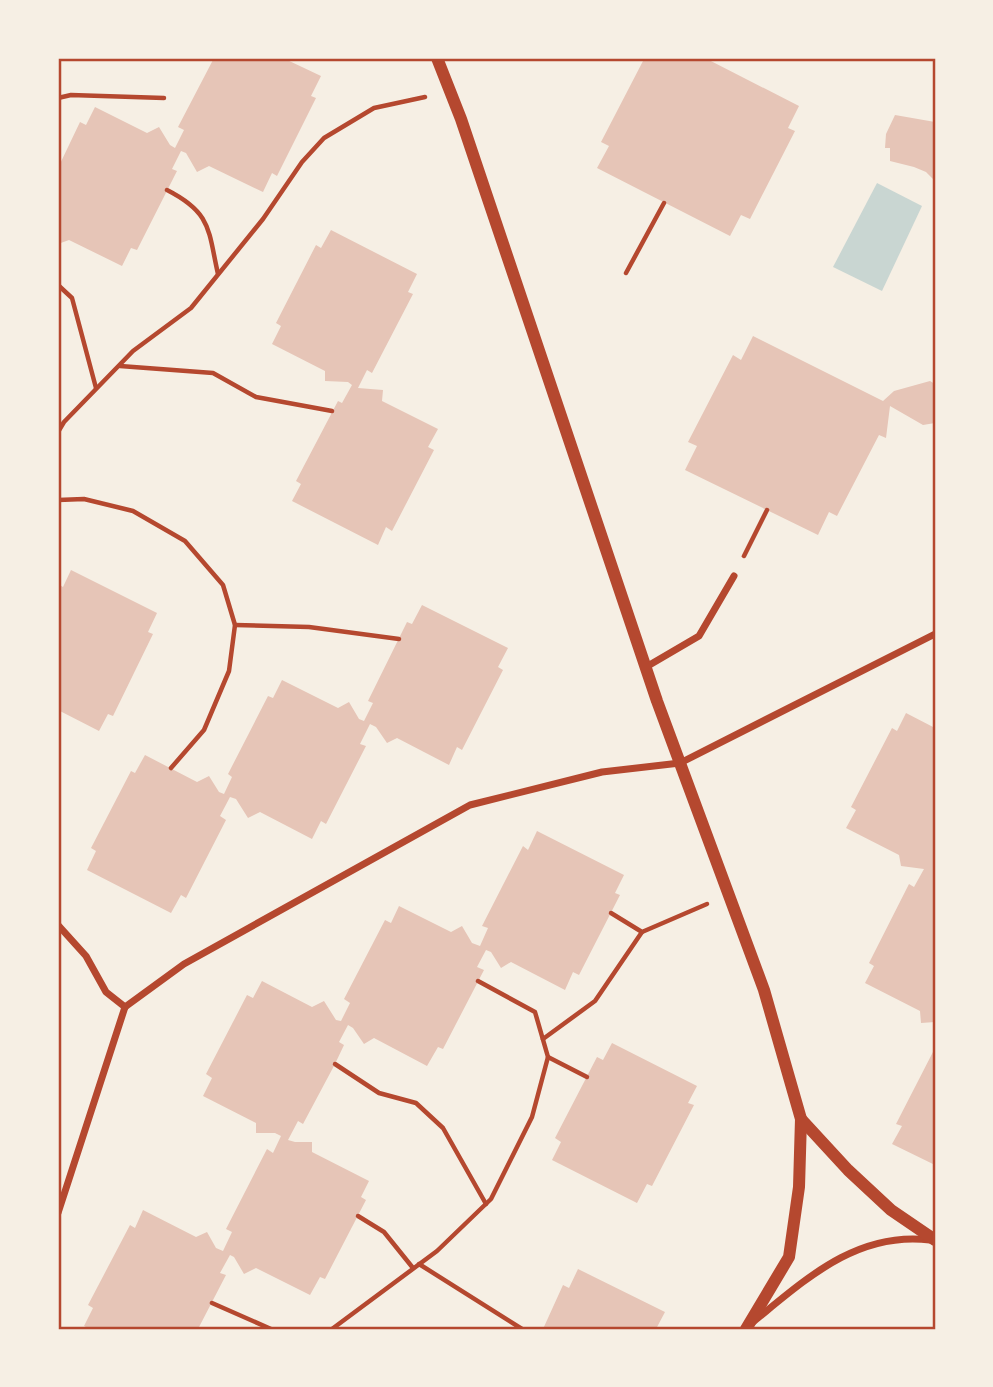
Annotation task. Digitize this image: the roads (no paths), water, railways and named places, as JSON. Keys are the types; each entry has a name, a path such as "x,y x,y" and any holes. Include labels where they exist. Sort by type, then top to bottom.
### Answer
{"street":[{"path":"437,58 451,92 646,667 727,895 764,990 801,1119 799,1187 789,1257 747,1328"},
{"path":"646,667 699,636 734,576"},
{"path":"58,1213 125,1007 184,964 470,805 602,772 680,762 935,634"},
{"path":"58,925 86,956 106,992 125,1007"},
{"path":"801,1119 848,1170 891,1210 934,1240"},
{"path":"747,1328 811,1275 869,1244 918,1238 934,1240"}]}
